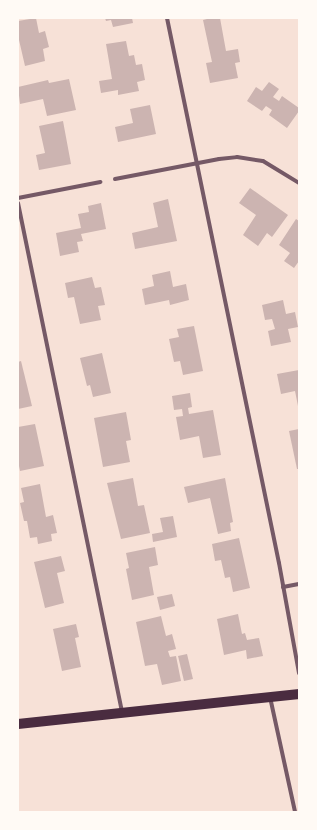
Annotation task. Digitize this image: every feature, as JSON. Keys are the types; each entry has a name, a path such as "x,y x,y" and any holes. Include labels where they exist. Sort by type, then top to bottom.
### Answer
{"main road":[{"path":"18,724 299,694"}],"street":[{"path":"167,18 283,587 299,673"},
{"path":"115,179 225,158 250,158 272,166 299,183"},
{"path":"18,198 100,182"},
{"path":"18,203 122,713"},
{"path":"283,587 299,584"},
{"path":"270,697 295,812"}],"building":[{"path":"36,18 39,33 45,31 49,47 43,49 45,61 25,66 18,40 18,21"},
{"path":"105,18 132,18 133,23 113,27 111,20 106,21"},
{"path":"220,18 226,51 238,49 240,62 235,63 238,78 210,83 206,63 212,62 203,20"},
{"path":"126,41 129,56 134,55 136,65 142,64 145,80 137,82 139,91 118,95 118,90 101,93 99,81 112,79 106,44"},
{"path":"69,79 76,110 47,116 43,99 20,104 18,87 48,80 49,83"},
{"path":"269,82 279,89 273,97 279,101 282,96 299,108 299,111 287,128 269,115 272,110 266,106 262,111 247,101 256,87 262,91"},
{"path":"150,105 156,134 118,142 115,127 133,123 130,109"},
{"path":"63,121 71,164 39,170 36,155 45,153 39,126"},
{"path":"250,188 288,215 272,237 267,233 258,246 243,235 256,215 239,203"},
{"path":"168,199 177,241 135,249 132,233 158,227 153,203"},
{"path":"101,203 106,229 81,234 83,241 77,242 79,252 60,256 56,233 81,228 78,214 89,212 88,206"},
{"path":"296,219 299,221 299,261 294,268 284,261 290,253 279,245"},
{"path":"170,271 173,287 186,284 189,300 170,305 169,300 145,305 142,289 154,286 152,275"},
{"path":"92,277 95,288 101,287 105,305 98,306 101,320 80,324 74,297 68,298 65,283"},
{"path":"283,300 286,314 295,312 298,327 288,329 291,342 271,346 268,331 275,329 272,319 265,320 262,305"},
{"path":"194,326 203,371 183,375 180,361 174,362 169,339 179,337 177,329"},
{"path":"102,353 111,393 93,397 90,385 87,386 80,358"},
{"path":"21,361 32,406 18,409 18,362"},
{"path":"299,370 298,406 295,391 281,394 277,374"},
{"path":"190,393 192,407 188,408 189,414 213,410 221,455 203,458 199,436 180,440 176,417 183,416 182,409 174,410 172,396"},
{"path":"126,412 131,440 126,441 130,462 103,467 94,418"},
{"path":"35,424 44,466 20,471 18,461 18,427"},
{"path":"299,429 299,469 297,469 289,431"},
{"path":"133,478 138,506 144,505 150,533 121,539 107,483"},
{"path":"225,478 233,522 230,523 231,531 218,534 210,498 188,503 184,487"},
{"path":"40,484 46,517 53,515 57,533 51,534 52,541 38,544 37,537 30,538 27,521 24,521 20,503 24,502 21,488"},
{"path":"173,516 177,537 153,542 152,534 163,532 160,518"},
{"path":"239,538 250,588 233,592 230,577 225,578 221,560 215,561 212,544"},
{"path":"155,547 158,565 149,567 154,595 132,600 126,569 129,568 126,553"},
{"path":"61,556 65,571 57,573 64,603 45,608 34,562"},
{"path":"172,594 175,606 160,610 157,597"},
{"path":"238,614 242,634 245,633 247,640 259,638 263,656 247,659 246,650 224,655 217,619"},
{"path":"161,616 166,636 172,634 176,649 168,651 170,657 176,656 181,681 162,685 157,664 145,666 136,622"},
{"path":"76,624 79,637 75,638 81,667 62,671 53,629"},
{"path":"187,654 193,679 184,681 178,656"}]}
